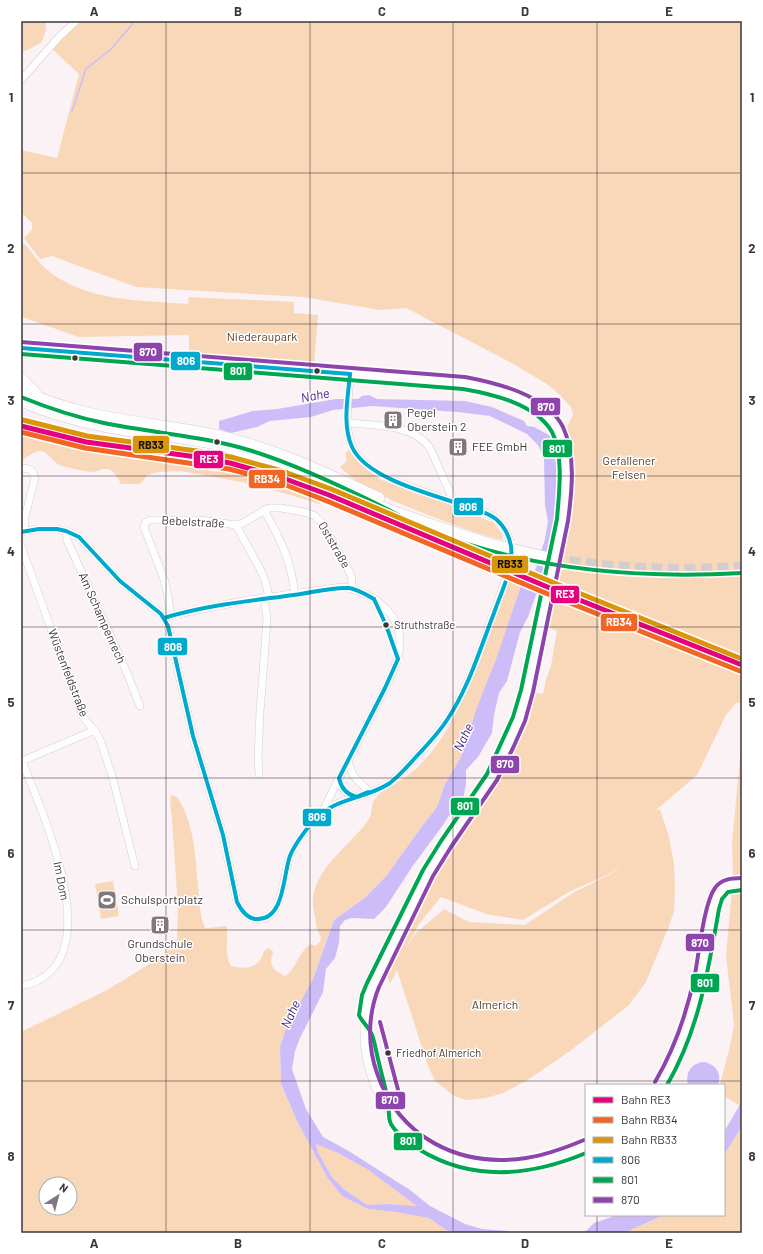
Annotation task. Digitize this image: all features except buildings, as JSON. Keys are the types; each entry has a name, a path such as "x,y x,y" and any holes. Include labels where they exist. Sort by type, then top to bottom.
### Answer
{"main road":[{"path":"21,378 41,399"},
{"path":"21,390 70,409 98,416 208,434 278,453 328,474 426,522"},
{"path":"21,401 84,422 195,440 245,451 285,466 375,504 426,522 490,544 553,559"}],"street":[{"path":"21,80 55,41 76,21"},
{"path":"21,348 464,383 489,388 515,398 539,411 557,428 562,445 565,493 561,531 524,704 508,745 492,778 446,844 428,873 372,986 366,1008 364,1037 366,1061 373,1082 383,1102 404,1129 426,1147 456,1159 482,1165 503,1167 554,1159 585,1146"},
{"path":"167,616 193,736 223,835 237,902 248,917 260,920 266,918 276,910 281,896 290,856 309,827 323,812 330,807 390,783 438,732 454,709 473,671 510,567 512,552 511,544 502,525 495,519 484,512 389,479 371,469 353,449 348,432 350,374"},
{"path":"348,420 390,427 413,435 426,443 430,448 451,495 451,501"},
{"path":"21,468 32,470 35,478 22,532 46,529 66,531 79,537 120,581 167,616 267,597 334,588 351,588 374,599 390,613 398,628 400,644 398,659 323,812"},
{"name":"Oststraße","path":"264,510 275,508 293,510 310,514 319,519 327,530 350,573 352,579 351,588"},
{"path":"236,525 244,523 264,510 279,536 288,557 295,594"},
{"name":"Bebelstraße","path":"167,616 169,603 165,582 146,532 145,523 150,520 186,519 236,525 265,580 267,597 267,619 260,712 258,757 259,774"},
{"name":"Am Schampenrech","path":"66,531 67,540 125,668 140,706"},
{"name":"Wüstenfeldstraße","path":"21,546 83,717 95,730 101,742 113,779 135,866"},
{"path":"21,760 95,730"},
{"name":"Im Dom","path":"21,760 53,844 64,887 67,933 64,951 51,972 36,981 21,986"},
{"path":"348,762 353,775 369,792"},
{"path":"339,778 342,788 356,797"},
{"path":"661,1084 674,1062 686,1033 696,995 715,899 720,889 728,884 742,884"}],"green space":[{"path":"21,21 46,21 46,29 42,42 28,50 21,52"},
{"path":"82,21 742,21 742,702 736,703 726,715 697,775 655,811 660,809 669,837 674,864 674,911 646,982 629,1005 570,1051 526,1081 503,1093 486,1098 466,1100 454,1096 435,1081 428,1066 397,970 390,984 386,971 431,877 495,783 523,721 532,692 543,694 551,666 557,631 545,626 568,521 570,495 567,446 570,444 565,431 573,415 571,407 547,384 508,361 406,308 380,310 303,297 136,287 52,256 40,259 24,238 32,230 32,223 24,215 21,215 21,150 57,158 79,74 52,49","holes":["620,862 614,872 571,894 525,925 469,922 444,909 415,934 403,954 419,924 441,897 486,914 523,920 569,892 613,872"]},
{"name":"Niederaupark","path":"24,243 44,267 59,278 76,287 112,297 131,300 188,304 189,297 294,302 294,313 318,315 314,367 289,360 267,362 189,356 189,335 79,337 22,317 21,246"},
{"path":"21,433 45,440 94,450 193,463 245,473 322,500 319,504 247,483 181,471 158,472 147,475 139,484 121,484 112,471 103,469 91,472 61,466 46,453 41,451 35,452 21,460"},
{"path":"350,449 366,469 381,480 423,494 494,523 502,534 502,540 423,513 369,488 349,475 340,467 346,462 346,452"},
{"path":"508,577 522,583 496,659 477,707 461,757 445,784 437,807 387,875 366,897 334,920 313,979 286,1028 280,1047 281,1085 297,1121 327,1177 342,1196 368,1209 429,1218 446,1230 454,1233 21,1233 21,1032 107,990 158,959 170,949 177,940 178,909 170,801 171,795 177,797 188,819 194,844 200,911 205,928 227,927 227,952 231,966 243,968 255,965 261,959 264,951 268,948 273,951 271,961 272,966 280,974 285,976 292,969 306,948 311,944 315,946 320,942 321,937 316,925 313,896 316,885 322,874 369,819 375,799 381,793 407,776 419,766 435,748 448,728 467,692 489,635"},
{"path":"742,737 742,1101 740,1106 725,1097 725,1084 720,1084 734,1025 726,956 733,878 732,843"},
{"name":"Schulsportplatz","path":"113,881 119,916 101,919 95,884"},
{"path":"742,1126 742,1233 624,1233 662,1216 725,1216 725,1153"},
{"path":"316,1143 367,1169 418,1206 387,1204 367,1205 345,1190 331,1176 318,1152"}],"shaded area":[{"path":"369,395 377,399 465,401 492,407 524,421 527,426 534,427 549,435 555,446 558,506 557,517 542,578 528,617 520,632 507,681 499,693 492,733 478,757 466,770 466,784 463,799 454,808 412,867 386,907 374,919 352,918 345,920 340,926 339,943 335,958 326,969 323,992 300,1038 295,1051 292,1069 306,1109 323,1137 347,1150 410,1190 430,1206 465,1224 482,1229 508,1231 511,1233 454,1233 446,1230 429,1218 368,1209 342,1196 327,1177 297,1121 281,1084 280,1047 286,1028 313,979 334,920 366,897 387,875 437,807 445,784 461,757 477,707 496,659 522,583 528,584 536,568 545,539 548,521 545,506 544,458 538,445 527,434 490,416 458,412 372,406 333,410 311,417 270,421 257,427 231,433 219,429 219,421 253,411 277,409 336,399 358,399 362,396","holes":["316,1144 338,1153 367,1169 417,1206 387,1204 367,1205 345,1190 331,1176 318,1152"]},
{"path":"699,1063 708,1063 715,1067 719,1077 718,1084 688,1084 687,1076 690,1069"},
{"path":"742,1101 742,1126 725,1153 725,1130"},
{"path":"614,1216 662,1216 624,1233 575,1233 586,1231 594,1223"}],"pier":[{"path":"530,576 543,582 540,590 520,582 527,581"}],"waterway":[{"path":"72,111 86,69 111,49 135,21"}],"tunnel":[{"path":"553,559 647,569 718,569 742,567"}],"rail line":[{"name":"RB33","path":"23,420 87,436 231,457 282,471 331,489 559,585 742,659"},
{"name":"RE3","path":"21,426 86,442 230,463 280,477 329,495 557,591 742,665"},
{"name":"RB34","path":"21,432 85,448 229,469 278,482 327,501 555,597 740,671"}],"transit line":[{"name":"870","path":"21,342 465,377 492,383 520,392 533,399 556,416 563,427 570,449 572,473 571,498 568,521 533,692 525,721 497,780 433,876 379,987 375,997 371,1019 370,1041 377,1073 387,1096 400,1115 416,1131 435,1144 456,1153 478,1158 502,1160 541,1155 584,1140"},
{"name":"806","path":"21,348 350,374"},
{"name":"801","path":"21,354 463,389 500,397 524,407 545,422 556,441 558,452 560,475 557,519 521,690 513,717 487,774 423,870 367,983 362,995 359,1015 361,1020 371,1032 374,1041 388,1100 389,1118 391,1124 400,1135 420,1150 440,1160 461,1167 481,1171 502,1172 523,1171 544,1167 585,1153"},
{"name":"806","path":"21,532 39,529 57,529 79,537 120,581 161,614 168,626 193,736 223,835 237,902 247,916 253,919 266,917 273,912 278,904 292,851 300,837 314,820 331,807 381,788 390,783 432,740 443,725 455,707 474,668 511,563 511,546 509,538 504,528 496,519 478,510 416,490 384,476 359,458 352,447 347,430 346,411 350,374"},
{"name":"801","path":"21,397 41,405 93,421 216,442 252,451 319,476 424,528 501,554 540,562 620,572 701,575 742,573"},
{"name":"806","path":"164,618 196,610 245,601 335,588 349,588 362,592 374,599"},
{"name":"806","path":"374,599 386,625 398,659"},
{"name":"806","path":"368,792 356,797 352,796 344,790 339,778 385,688 398,659"},
{"name":"870","path":"655,1082 669,1056 680,1030 695,974 705,916 711,895 720,883 731,879 742,878"},
{"name":"801","path":"668,1084 678,1064 695,1021 711,955 722,899 728,892 742,890"},
{"name":"870","path":"380,1022 401,1101"}],"place":[{"name":"Pegel Oberstein 2","path":"393,420"},
{"name":"FEE GmbH","path":"458,447"},
{"name":"Struthstraße","path":"386,625"},
{"name":"Schulsportplatz","path":"107,900"},
{"name":"Grundschule Oberstein","path":"160,925"},
{"name":"Friedhof Almerich","path":"388,1053"}],"water label":[{"name":"Nahe","path":"315,395"},
{"name":"Nahe","path":"463,737"},
{"name":"Nahe","path":"290,1014"}],"park label":[{"name":"Gefallener Felsen","path":"629,468"},
{"name":"Almerich","path":"495,1005"}]}
